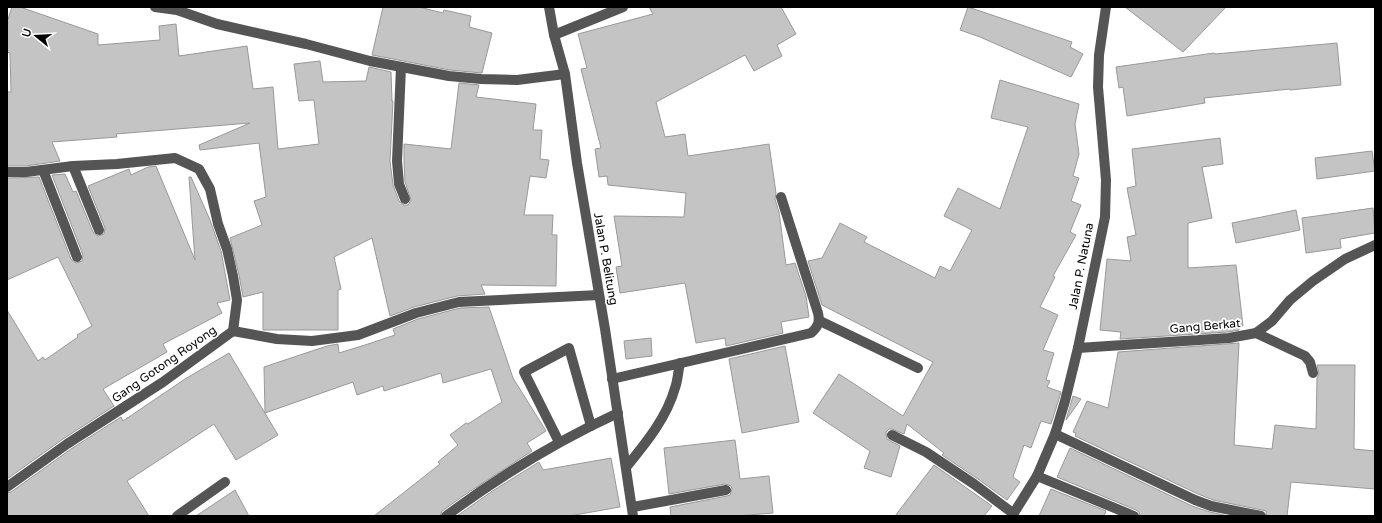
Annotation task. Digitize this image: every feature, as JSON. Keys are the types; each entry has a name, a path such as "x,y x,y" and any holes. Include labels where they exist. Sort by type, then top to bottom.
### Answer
{"street":[{"path":"155,7 178,10 218,24 306,44 370,61 449,76 517,80 565,74"},
{"name":"Jalan P. Belitung","path":"549,7 554,35 565,74 577,163 612,379 615,414 627,466 633,511"},
{"path":"554,35 623,7"},
{"name":"Jalan P. Natuna","path":"1013,515 1037,476 1055,434 1066,401 1105,217 1106,180 1098,87 1099,55 1106,7"},
{"path":"401,67 397,161 399,184 405,199"},
{"name":"Gang Gotong Royong","path":"7,172 175,158 199,169 210,189 218,224 227,249 238,300 233,331 163,382 67,444 7,487"},
{"path":"73,166 99,230"},
{"path":"43,170 77,257"},
{"path":"781,197 820,321 918,368"},
{"name":"Gang Berkat","path":"1078,348 1229,338 1256,333 1272,321 1290,300 1313,281 1345,258 1375,245"},
{"path":"233,331 277,339 312,341 358,335 416,313 459,302 599,295"},
{"path":"612,379 811,333 820,321"},
{"path":"1256,333 1305,356 1310,362 1313,374"},
{"path":"559,442 524,372 569,348 591,426"},
{"path":"627,466 650,438 669,405 676,387 680,363"},
{"path":"446,516 475,495 559,442 615,414"},
{"path":"1055,434 1195,500 1211,506 1261,516"},
{"path":"892,435 926,452 974,484 1013,515"},
{"path":"1037,476 1134,516"},
{"path":"177,516 226,482"},
{"path":"633,511 726,490"}],"building":[{"path":"12,7 20,7 98,34 98,45 160,40 159,26 176,24 179,56 247,46 253,89 273,87 278,149 319,144 314,100 299,101 294,64 320,61 323,82 366,81 369,67 391,72 393,101 390,161 393,185 399,201 404,205 408,205 411,200 405,182 404,144 451,149 459,83 479,85 476,97 536,104 533,130 542,130 540,159 549,160 546,178 530,176 524,215 553,215 552,235 557,235 556,286 481,285 485,294 457,296 414,307 390,316 372,238 334,257 341,289 338,290 338,330 263,330 263,292 243,297 230,238 262,225 254,201 266,197 259,143 200,150 199,145 250,123 116,134 117,137 52,142 60,161 26,166 7,166 7,92 11,92 10,53 7,52 7,22"},
{"path":"383,7 419,7 443,13 444,10 471,16 469,27 492,33 482,73 450,70 372,55"},
{"path":"649,7 781,7 796,34 777,45 782,56 754,71 745,55 656,102 665,137 685,134 688,156 769,144 776,193 775,199 779,212 786,265 795,263 806,296 809,317 781,322 783,333 726,346 725,338 696,343 685,283 620,293 616,267 622,266 614,216 684,217 686,193 608,185 607,176 599,177 595,149 601,148 581,69 587,68 578,34 653,14"},
{"path":"968,7 1072,42 1070,47 1083,54 1071,77 980,37 960,30"},
{"path":"1125,7 1226,7 1183,52"},
{"path":"1337,43 1341,85 1204,98 1205,103 1127,116 1123,87 1119,88 1116,67 1214,53"},
{"path":"1000,80 1079,104 1075,124 1079,154 1073,176 1079,178 1071,201 1081,205 1070,232 1076,235 1053,276 1055,277 1040,307 1058,315 1043,350 1054,353 1046,380 1050,381 1047,387 1061,392 1051,424 1041,421 1031,448 1024,445 1013,477 1020,482 1007,500 942,455 944,453 907,424 904,434 892,429 889,429 886,432 887,439 900,446 891,477 864,468 870,451 813,413 839,374 903,416 933,362 822,305 808,261 822,258 840,223 867,237 864,242 935,278 940,266 950,271 972,230 944,216 958,188 1000,209 1028,127 991,118"},
{"path":"1220,138 1223,164 1202,167 1212,218 1188,223 1188,268 1236,265 1243,326 1239,327 1239,330 1228,332 1120,339 1121,332 1100,330 1107,259 1131,261 1127,237 1136,235 1127,188 1136,186 1132,149"},
{"path":"1372,151 1375,171 1317,179 1315,158"},
{"path":"156,166 195,260 189,177 191,177 210,220 221,251 230,300 217,303 222,313 163,344 167,352 103,389 114,406 63,439 7,479 7,310 38,361 43,357 45,360 78,337 77,335 92,326 58,257 7,280 7,178 39,177 71,259 76,263 82,261 83,255 52,175 65,174 73,192 76,191 93,232 98,236 104,234 105,228 88,186 129,169 131,175 148,167"},
{"path":"1373,208 1375,233 1340,239 1341,248 1306,253 1302,218"},
{"path":"1296,210 1300,230 1236,243 1232,223"},
{"path":"489,307 513,378 546,431 527,443 532,451 463,496 442,511 440,516 374,516 440,464 438,462 458,445 450,435 466,423 468,424 502,402 491,369 443,383 441,373 384,391 383,386 357,395 353,382 265,413 264,367 327,346 338,344 339,353 365,345 395,335 393,329 418,319 460,308"},
{"path":"651,338 652,356 626,359 624,341"},
{"path":"1239,343 1234,445 1272,449 1275,425 1316,429 1317,378 1319,374 1317,365 1355,365 1354,449 1375,451 1375,489 1291,482 1287,516 1267,516 1266,511 1213,500 1198,494 1075,436 1076,433 1073,432 1087,401 1108,408 1118,352"},
{"path":"785,346 799,422 742,433 729,359"},
{"path":"229,353 278,435 236,460 214,424 127,481 149,516 7,516 7,493 11,492 71,449 121,417 123,421 185,379"},
{"path":"1073,396 1081,399 1066,420 1071,403"},
{"path":"735,440 740,479 769,476 773,513 737,516 671,516 670,507 727,496 730,495 732,489 731,486 725,484 669,494 664,448"},
{"path":"1070,448 1192,506 1228,516 1140,516 1139,512 1136,510 1057,477"},
{"path":"611,458 620,507 569,516 457,516 491,492 539,462 543,470"},
{"path":"934,465 992,506 984,516 895,516"},
{"path":"1051,489 1106,511 1104,516 1039,516"},
{"path":"235,490 249,516 196,516"}]}
